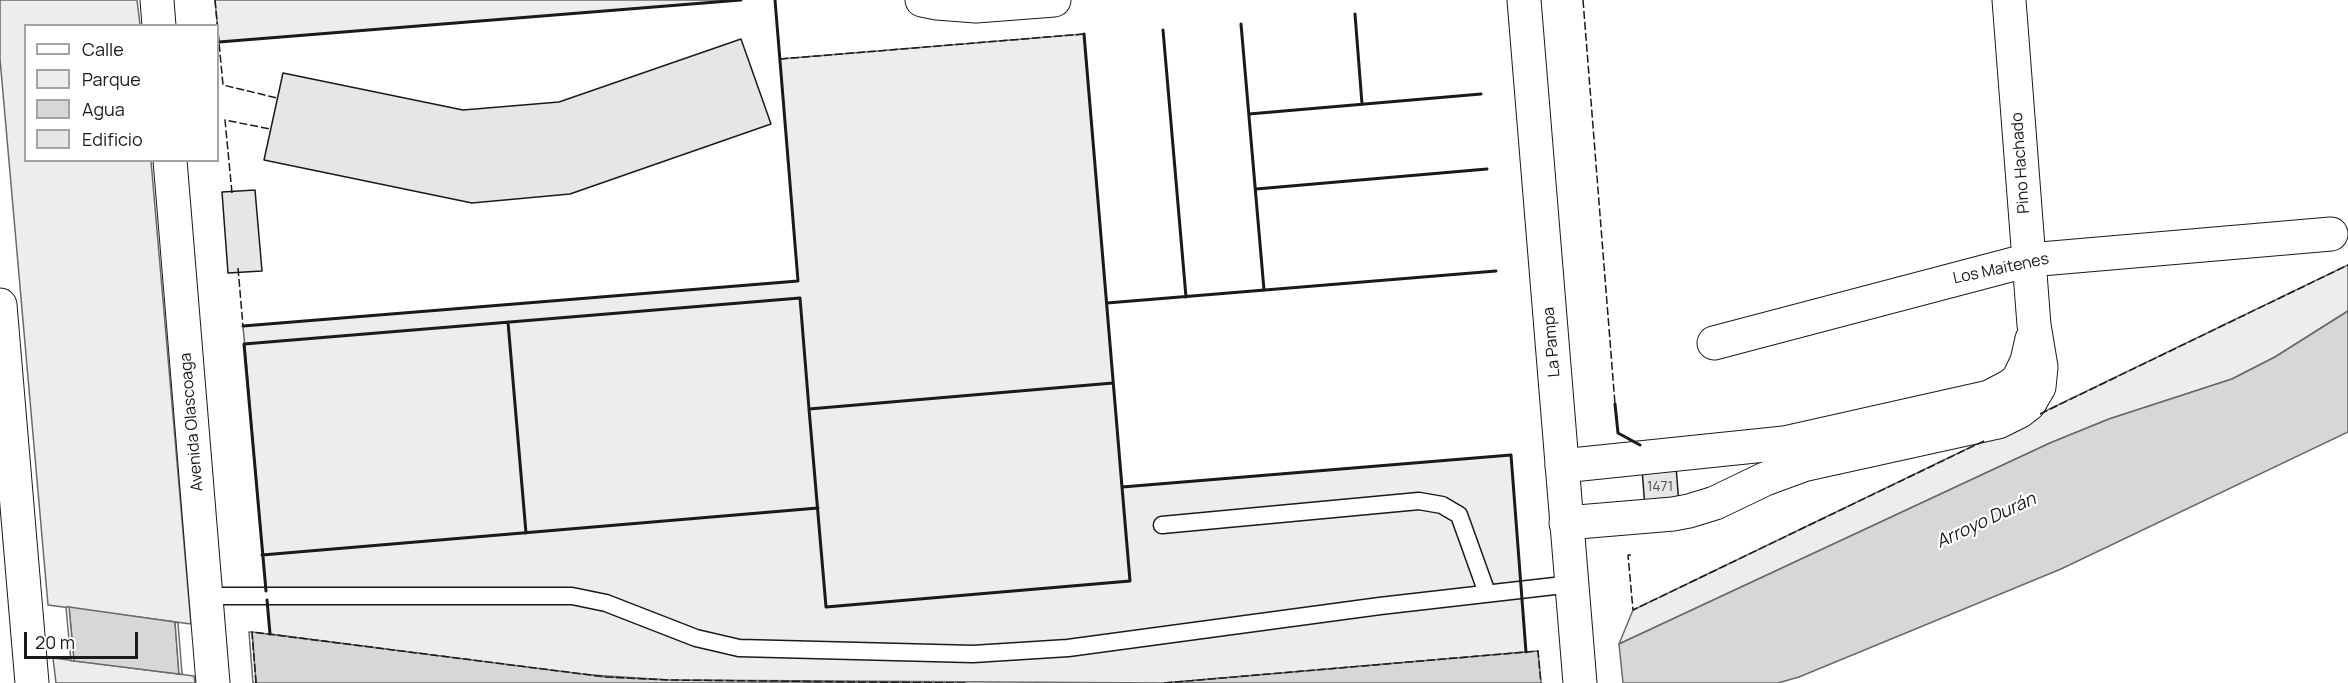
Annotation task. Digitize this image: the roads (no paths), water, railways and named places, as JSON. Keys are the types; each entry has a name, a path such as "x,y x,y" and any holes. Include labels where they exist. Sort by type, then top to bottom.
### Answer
{"street":[{"path":"157,0 159,24"},
{"path":"922,0 976,6 1054,0"},
{"name":"La Pampa","path":"1524,0 1580,683"},
{"name":"Pino Hachado","path":"2009,0 2034,325"},
{"name":"Avenida Olascoaga","path":"170,162 213,683"},
{"name":"Los Maitenes","path":"1713,343 2029,260 2331,234"},
{"path":"0,305 32,683"},
{"path":"1562,466 1784,443 1989,397 2010,386 2024,370 2034,325"},
{"path":"1567,534 1647,528 1748,489 1785,471 1822,459 1998,422 2020,411 2034,397 2041,377 2034,325"}],"lane":[{"path":"1162,525 1419,501 1442,505 1458,515 1487,593"},
{"path":"206,596 572,596 606,603 696,638 739,648 973,654 1068,648 1572,584"}],"water":[{"name":"Arroyo Durán","path":"2348,311 2348,432 2061,569 1799,677 1778,683 1623,683 1619,644 2050,443 2109,419 2232,379 2275,357"},
{"path":"69,607 175,622 179,674 74,661"},
{"path":"252,632 606,677 669,680 966,683 256,683"},
{"path":"1538,651 1541,683 1164,683"}]}
